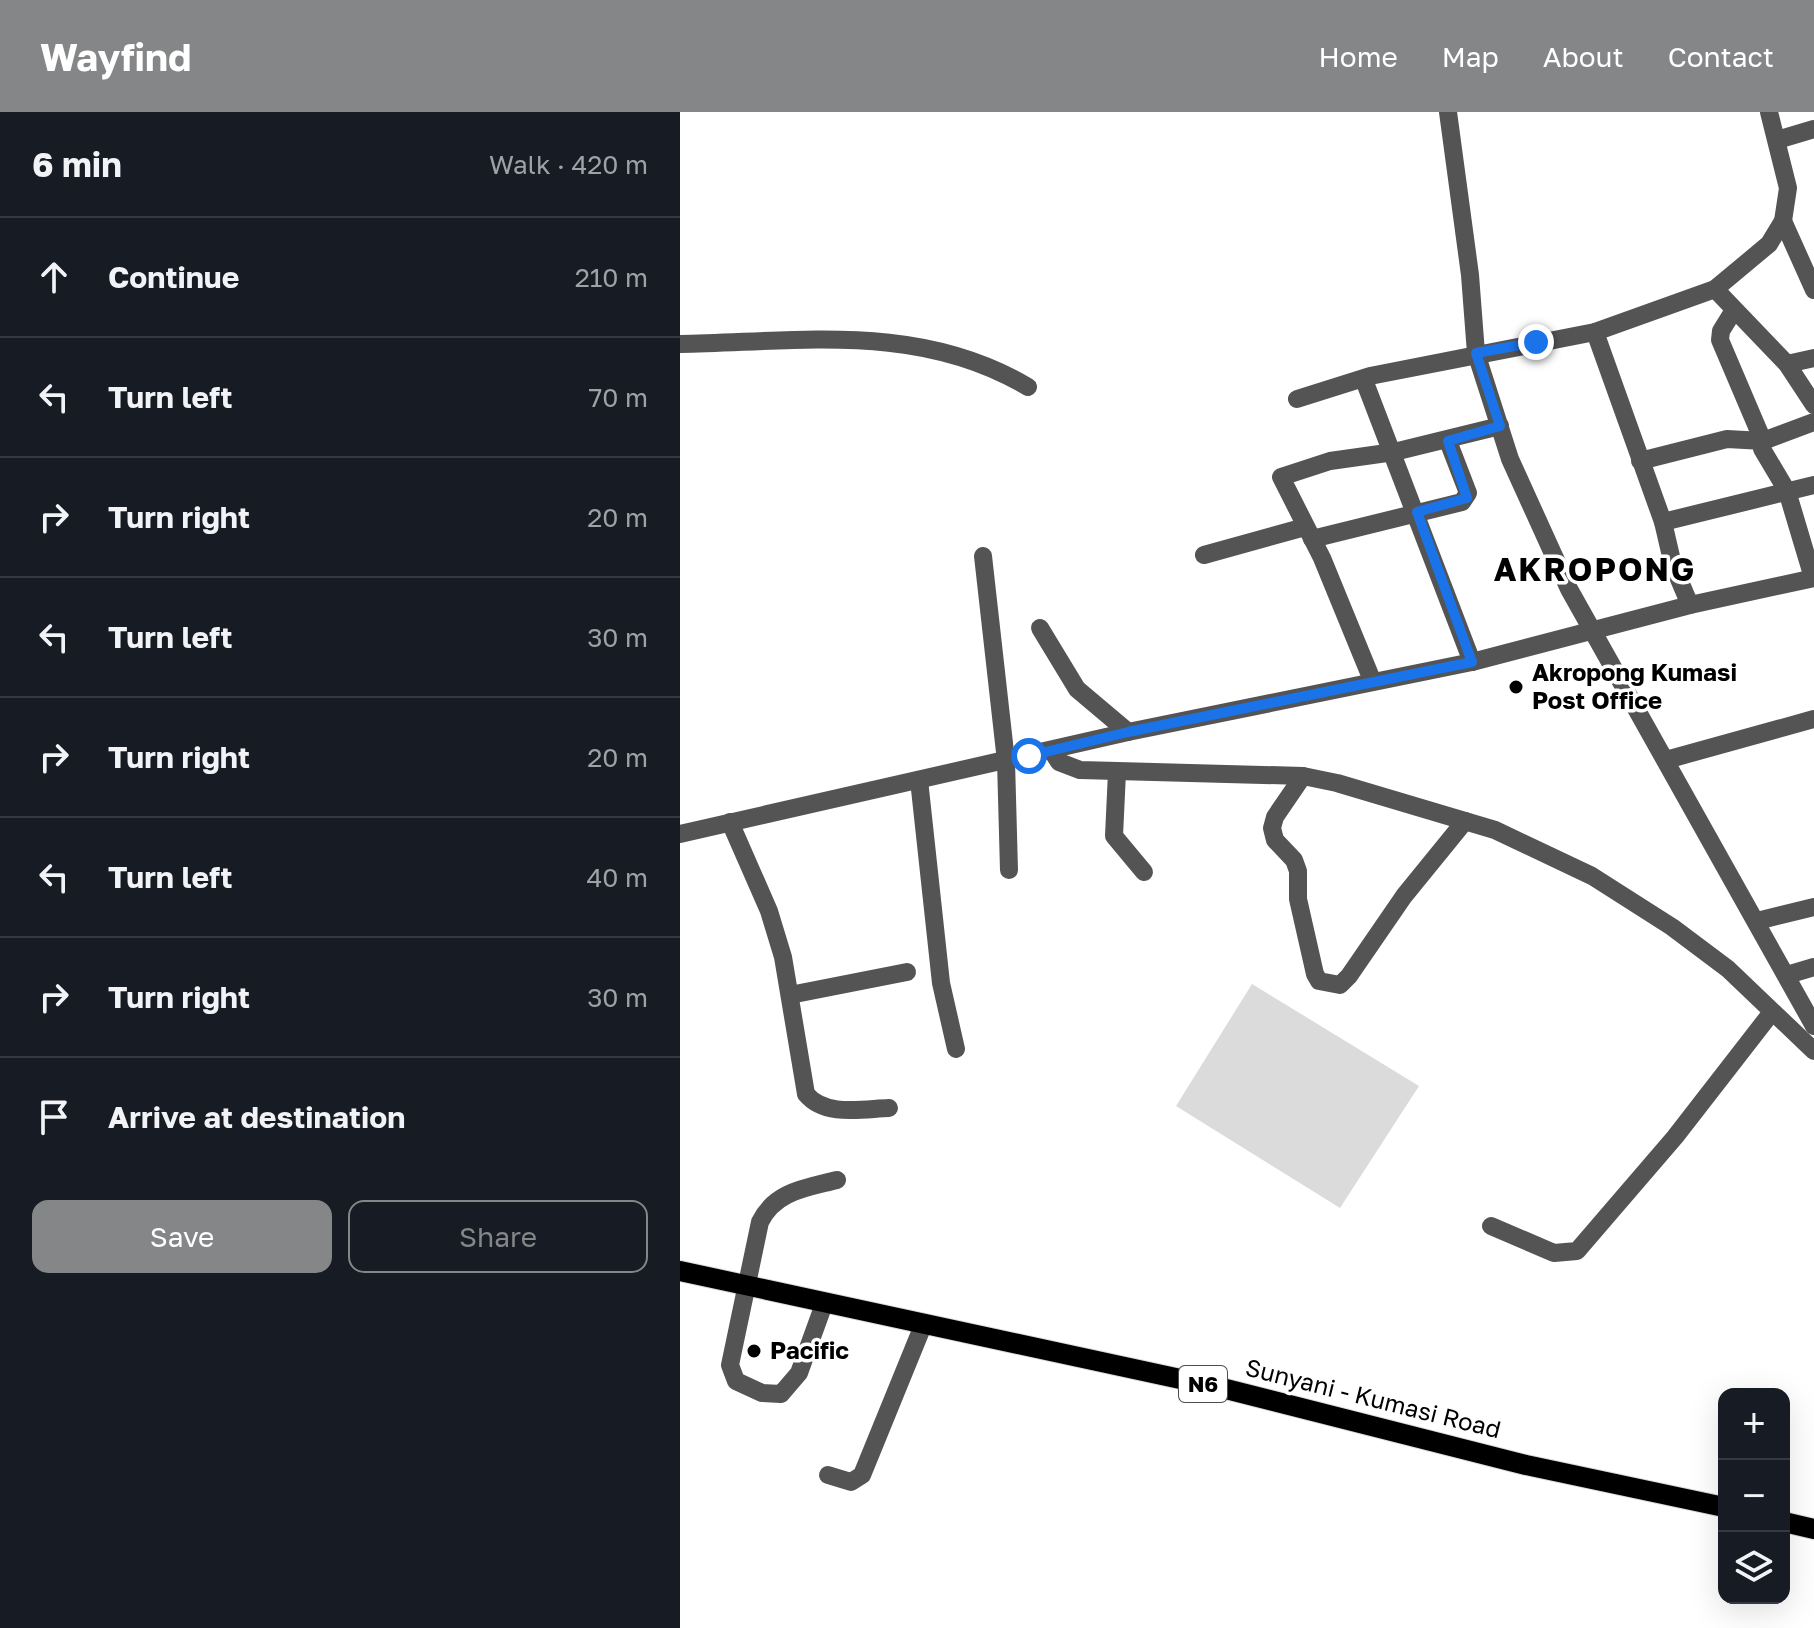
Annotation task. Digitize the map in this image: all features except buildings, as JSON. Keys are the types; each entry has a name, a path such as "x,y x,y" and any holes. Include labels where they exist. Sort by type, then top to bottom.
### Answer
{"main road":[{"name":"Sunyani - Kumasi Road","path":"680,1271 1222,1388 1526,1465 1718,1506"},
{"path":"1790,1523 1814,1529"}],"street":[{"path":"1448,112 1470,275 1476,353 1542,535 1592,631 1814,1026"},
{"path":"1297,399 1476,353 1595,332 1715,289 1769,244 1783,221 1788,188 1769,112"},
{"path":"1777,140 1814,129"},
{"path":"1783,221 1813,284"},
{"path":"1715,289 1787,364 1814,405"},
{"path":"680,834 1128,732 1472,662 1690,605 1813,578 1787,491 1762,449 1763,441 1720,340 1721,331 1734,310"},
{"path":"1595,332 1663,522 1673,565 1690,605"},
{"path":"680,344 802,337 882,341 929,348 975,362 1001,371 1028,387"},
{"path":"1787,364 1814,358"},
{"path":"1364,380 1364,387 1394,452 1472,662"},
{"path":"1640,461 1727,439 1763,441 1814,422"},
{"path":"1372,680 1309,533 1281,480 1284,475 1330,461 1448,441 1500,426"},
{"path":"1204,555 1417,512 1467,498 1448,441"},
{"path":"1663,522 1814,485"},
{"path":"983,556 1006,761 1009,870"},
{"path":"1040,628 1077,689 1128,732"},
{"path":"1666,760 1814,719"},
{"path":"1052,751 1066,767 1117,772 1303,776 1337,783 1495,830 1544,852 1627,898 1728,969 1814,1051"},
{"path":"1117,772 1114,836 1144,872"},
{"path":"1303,776 1275,817 1272,828 1275,840 1294,860 1298,871 1298,899 1315,974 1319,981 1328,985 1340,985 1349,976 1423,870 1465,821"},
{"path":"919,780 941,983 956,1049"},
{"path":"730,822 769,911 790,995 802,1083 809,1098 821,1107 833,1109 889,1108"},
{"path":"1757,921 1814,907"},
{"path":"1787,975 1814,967"},
{"path":"790,995 907,972"},
{"path":"1491,1226 1554,1253 1577,1251 1675,1137 1772,1012"},
{"path":"824,1304 799,1373 781,1394 762,1393 736,1381 730,1365 760,1222 767,1207 785,1194 837,1180"},
{"path":"828,1475 851,1482 862,1475 924,1323"}],"shaded area":[{"path":"1252,984 1419,1086 1340,1208 1176,1106"}],"place":[{"name":"Akropong Kumasi Post Office","path":"1516,687"},
{"name":"Pacific","path":"754,1351"}],"district":[{"name":"AKROPONG","path":"1595,570"}],"route":[{"path":"1029,756 1372,680 1472,662 1417,512 1462,502 1467,498 1468,493 1448,441 1500,426 1476,353 1536,342"}]}
